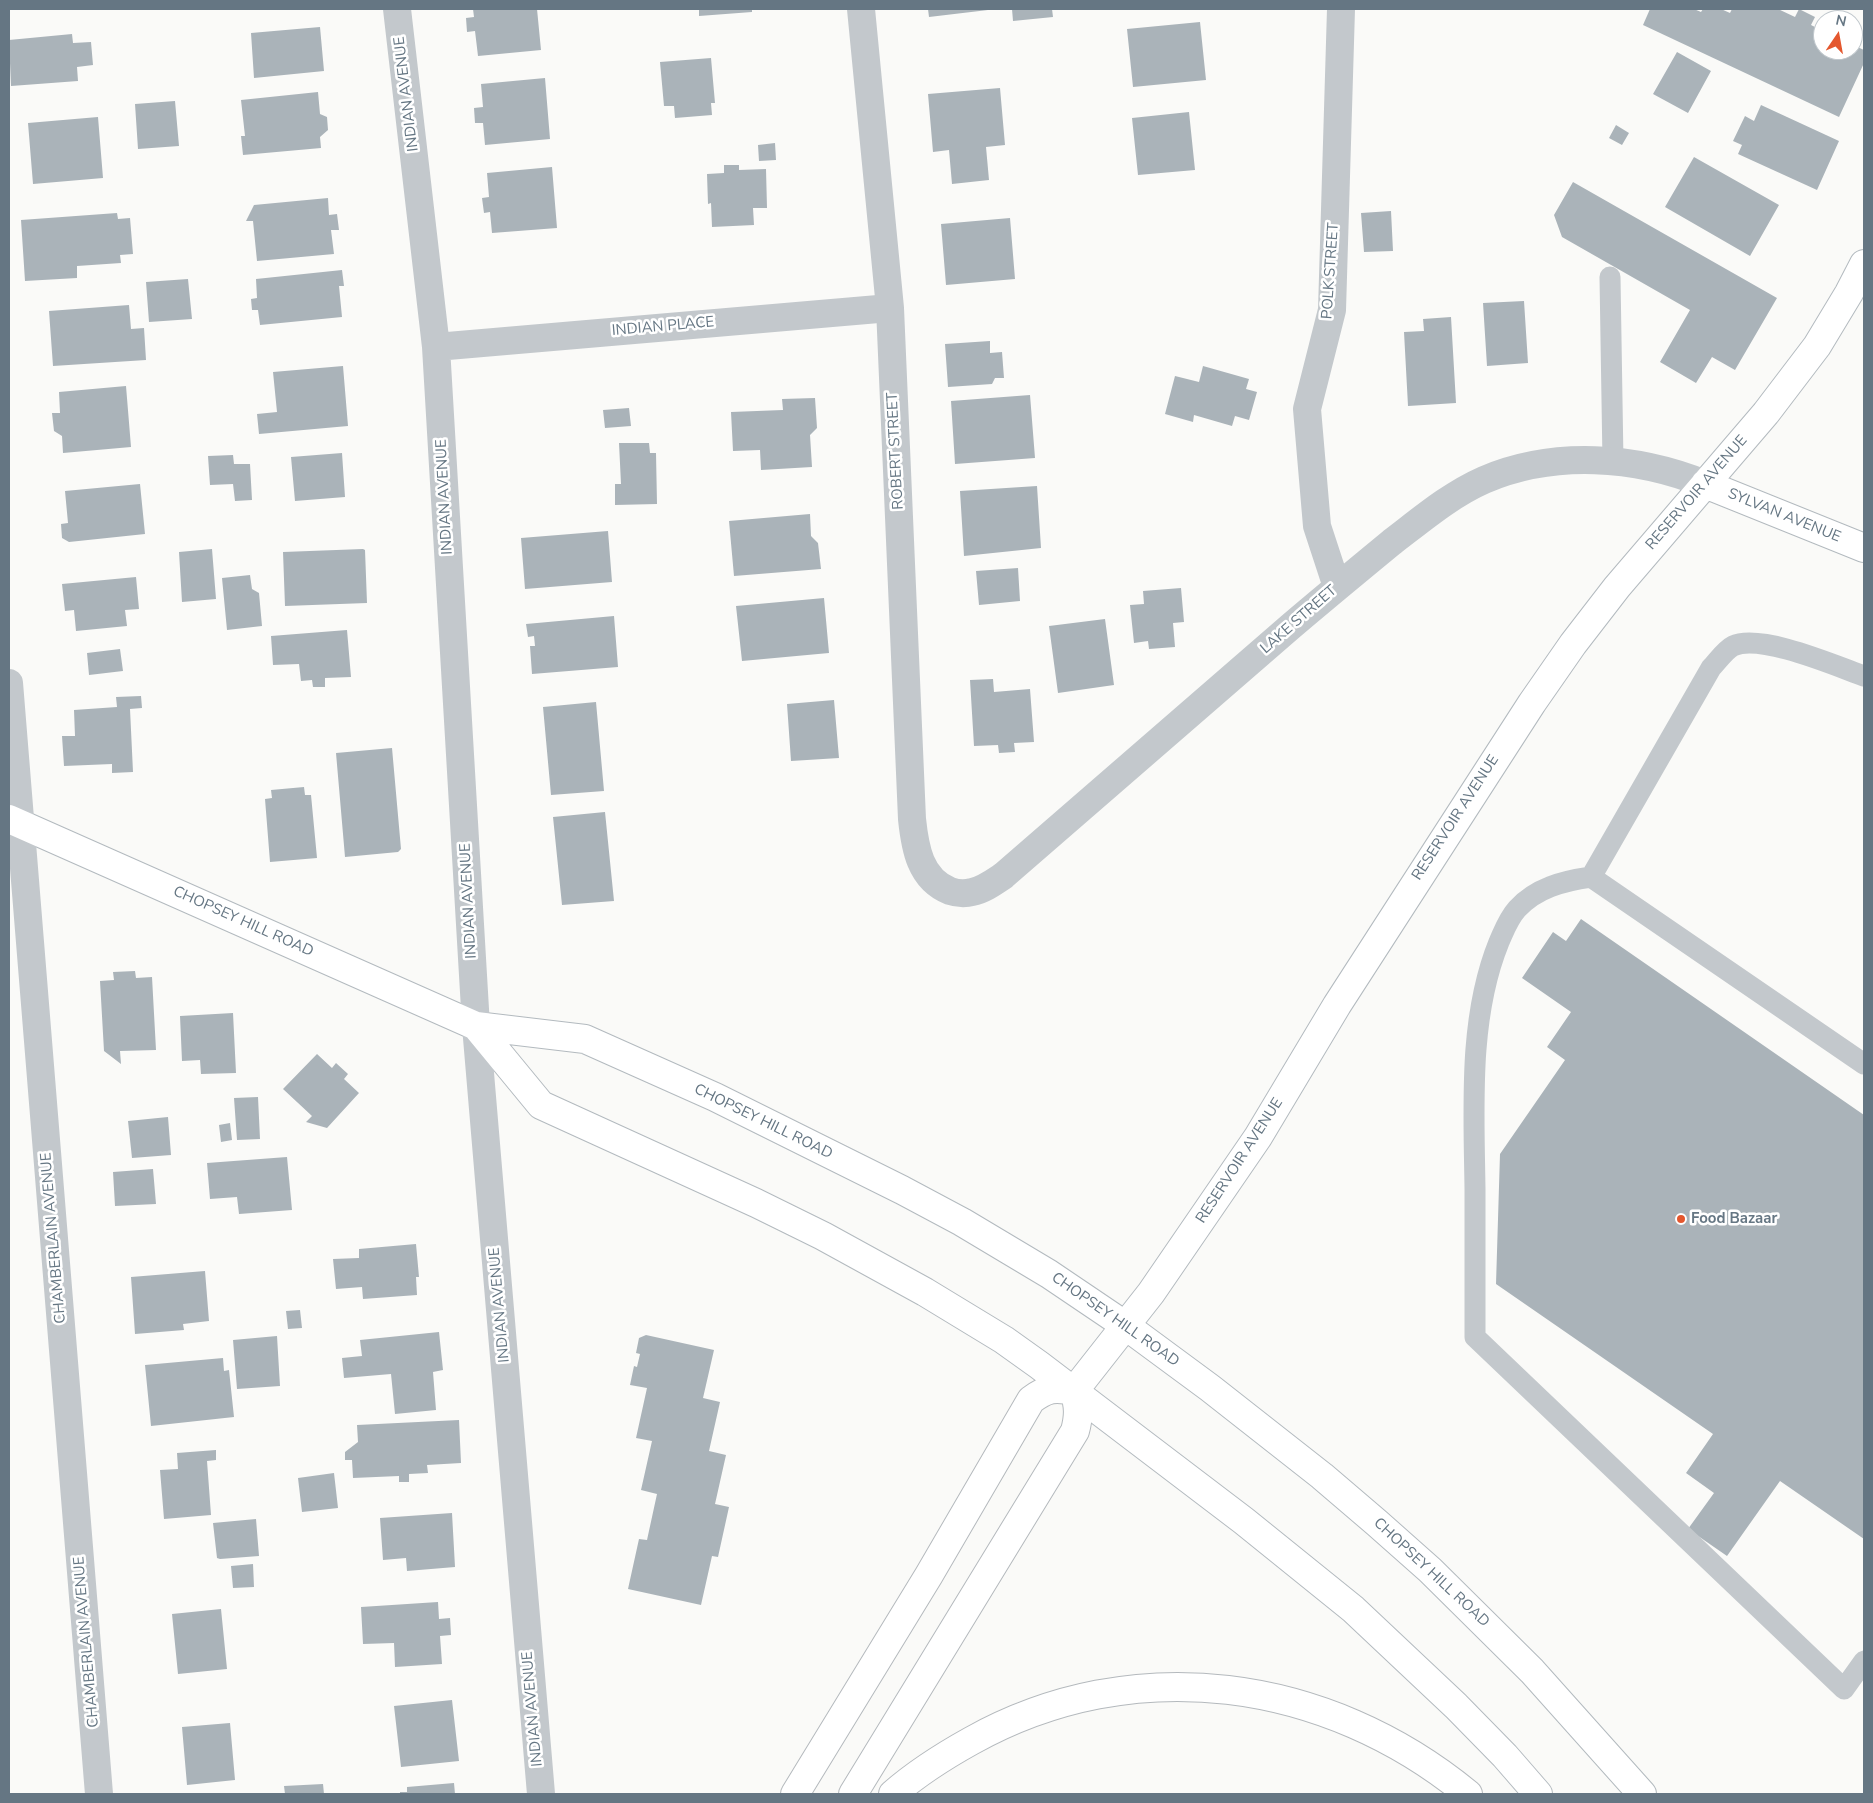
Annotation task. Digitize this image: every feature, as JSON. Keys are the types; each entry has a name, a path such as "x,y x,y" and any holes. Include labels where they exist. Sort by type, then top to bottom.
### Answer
{"main road":[{"name":"RESERVOIR AVENUE","path":"1074,1391 1156,1286 1258,1137 1337,1005 1442,839 1573,644 1617,587 1766,413 1816,346 1849,293 1864,264"},
{"name":"SYLVAN AVENUE","path":"1705,484 1864,548"},
{"name":"CHOPSEY HILL ROAD","path":"15,821 476,1026 585,1039 706,1094 868,1173 962,1222 1050,1274 1126,1326 1210,1388 1322,1476 1430,1570 1532,1671 1642,1794"},
{"name":"CHOPSEY HILL ROAD","path":"476,1026 541,1105 756,1203 874,1263 1004,1340 1074,1391 1292,1558 1353,1609 1456,1706 1505,1756 1538,1794"},
{"path":"795,1794 851,1706 1031,1400 1042,1392 1057,1388 1074,1391 1079,1417 1075,1431 853,1794"},
{"path":"894,1794 922,1771 951,1752 1018,1718 1051,1706 1108,1693 1139,1689 1176,1688 1244,1691 1315,1708 1374,1732 1436,1770 1468,1794"}],"street":[{"name":"INDIAN AVENUE","path":"397,9 436,347 476,1026 541,1794"},
{"name":"ROBERT STREET","path":"861,9 890,308 912,819 919,858 928,876 940,887"},
{"name":"POLK STREET","path":"1336,587 1317,526 1307,408 1332,310 1341,9"},
{"name":"INDIAN PLACE","path":"436,347 890,308"},
{"name":"LAKE STREET","path":"940,887 956,893 972,892 1004,876 1336,587 1421,520 1451,499 1484,480 1538,464 1563,461 1613,462 1652,467 1705,484"},
{"name":"CHAMBERLAIN AVENUE","path":"9,682 15,821 99,1794"}],"lane":[{"path":"1610,277 1613,462"},
{"path":"1591,877 1711,668 1732,646 1756,643 1784,648 1864,676"},
{"path":"1864,1064 1591,877 1572,879 1551,886 1532,896 1516,910 1506,926 1495,952 1486,983 1479,1027 1474,1086 1476,1337 1844,1689 1864,1661"}],"building":[{"path":"473,9 537,9 541,50 478,56 475,31 467,32 466,18 474,17"},
{"path":"699,9 752,9 752,12 699,16"},
{"path":"928,9 988,9 988,10 929,17"},
{"path":"1012,9 1052,9 1053,17 1013,21"},
{"path":"1650,9 1694,9 1701,12 1703,9 1721,9 1730,13 1732,9 1778,9 1795,17 1799,9 1813,16 1811,25 1813,26 1813,60 1863,60 1863,50 1864,63 1839,117 1643,25"},
{"path":"1200,22 1206,80 1133,87 1127,29"},
{"path":"320,27 324,71 254,78 251,33"},
{"path":"72,34 73,43 91,42 93,65 77,67 78,81 11,86 9,40"},
{"path":"1677,52 1711,71 1688,113 1653,94"},
{"path":"711,58 715,103 711,103 712,115 675,118 674,106 664,106 660,62"},
{"path":"545,78 550,139 485,145 483,123 475,123 474,108 483,107 481,84"},
{"path":"1000,88 1005,145 986,147 989,180 952,184 949,150 933,152 928,94"},
{"path":"318,92 320,114 327,117 328,130 320,137 321,148 243,155 241,136 245,136 241,100"},
{"path":"175,101 179,146 138,149 135,104"},
{"path":"1761,105 1839,141 1817,190 1738,154 1742,145 1733,141 1745,116 1754,121"},
{"path":"1189,112 1195,170 1138,175 1132,118"},
{"path":"98,117 103,178 33,184 28,123"},
{"path":"1616,125 1629,133 1622,145 1609,138"},
{"path":"775,143 776,160 759,161 758,145"},
{"path":"1694,157 1779,205 1750,256 1665,207"},
{"path":"724,165 739,165 739,170 766,169 767,208 753,208 754,225 712,227 711,203 708,204 707,174 724,173"},
{"path":"552,167 557,228 492,233 490,212 484,213 482,198 489,197 487,173"},
{"path":"1573,182 1777,298 1735,370 1712,357 1696,383 1660,362 1690,310 1562,237 1554,215"},
{"path":"328,198 329,215 337,214 339,230 331,230 334,254 257,261 253,221 246,221 254,205"},
{"path":"1391,211 1393,251 1364,252 1361,213"},
{"path":"117,213 118,219 130,218 133,254 120,255 121,263 77,266 77,278 25,281 21,220"},
{"path":"1010,218 1015,279 946,285 941,224"},
{"path":"342,270 344,286 339,286 342,317 260,325 258,310 252,310 251,299 257,298 256,279"},
{"path":"188,279 192,319 149,322 146,282"},
{"path":"1524,301 1528,363 1487,366 1483,303"},
{"path":"129,305 131,329 144,328 146,360 53,366 49,311"},
{"path":"1451,317 1456,403 1408,406 1404,332 1424,331 1423,319"},
{"path":"990,341 990,353 1002,352 1004,378 995,378 992,384 948,387 945,344"},
{"path":"343,366 348,426 259,434 257,414 277,412 273,372"},
{"path":"1203,366 1249,379 1246,389 1257,392 1249,420 1235,416 1232,426 1194,415 1193,422 1165,414 1175,376 1199,382"},
{"path":"126,386 131,447 63,453 62,436 54,431 52,413 60,413 59,392"},
{"path":"1030,395 1035,458 955,464 951,401"},
{"path":"815,398 817,428 810,435 812,467 761,470 760,450 733,451 731,412 783,410 782,399"},
{"path":"629,408 631,426 605,428 603,410"},
{"path":"619,443 649,443 650,453 656,453 657,504 615,505 615,484 621,484"},
{"path":"342,453 345,497 295,501 291,457"},
{"path":"233,455 234,464 250,464 252,500 235,501 233,484 210,485 208,456"},
{"path":"140,484 145,534 69,542 62,538 61,524 68,523 65,491"},
{"path":"1037,486 1041,548 964,556 960,491"},
{"path":"810,514 811,536 818,543 821,569 734,576 729,521"},
{"path":"608,531 612,582 525,589 521,538"},
{"path":"212,549 216,599 182,602 179,552"},
{"path":"365,550 367,603 285,606 283,552"},
{"path":"1018,568 1020,601 979,605 976,571"},
{"path":"250,575 252,589 259,593 262,626 227,630 222,578"},
{"path":"136,577 139,609 125,610 127,626 76,631 74,610 65,611 62,584"},
{"path":"1181,588 1184,622 1173,623 1175,647 1149,649 1148,641 1134,643 1130,605 1144,604 1143,591"},
{"path":"824,598 829,653 742,661 736,606"},
{"path":"614,616 618,667 532,674 530,646 535,646 534,636 528,637 526,624"},
{"path":"1105,619 1114,685 1058,693 1049,626"},
{"path":"347,630 351,677 325,678 325,687 313,687 312,680 301,681 299,664 273,665 271,636"},
{"path":"120,649 123,671 89,675 87,653"},
{"path":"993,679 994,692 1030,689 1034,742 1014,743 1015,752 999,753 998,745 974,746 970,680"},
{"path":"141,696 142,708 130,709 133,772 112,773 112,764 64,766 62,736 75,736 74,710 117,707 116,697"},
{"path":"834,700 839,758 791,761 787,704"},
{"path":"596,702 604,791 551,795 543,707"},
{"path":"392,748 401,849 398,852 345,857 336,753"},
{"path":"304,787 305,795 311,795 317,858 270,862 265,799 272,798 271,790"},
{"path":"605,812 614,901 562,905 553,817"},
{"name":"Food Bazaar","path":"1581,919 1864,1115 1864,1539 1780,1481 1727,1556 1688,1529 1714,1493 1686,1473 1713,1434 1496,1284 1500,1154 1565,1060 1547,1047 1571,1012 1522,978 1553,932 1566,941"},
{"path":"135,971 136,978 152,977 156,1050 120,1051 121,1064 104,1051 100,981 114,980 113,972"},
{"path":"233,1013 236,1073 201,1074 200,1060 182,1061 180,1016"},
{"path":"317,1054 332,1068 336,1063 348,1074 344,1079 359,1093 327,1128 306,1122 312,1116 283,1089"},
{"path":"258,1097 260,1139 237,1140 234,1098"},
{"path":"168,1117 171,1155 132,1158 128,1121"},
{"path":"230,1123 232,1140 221,1142 219,1125"},
{"path":"287,1157 292,1210 239,1214 237,1197 210,1199 207,1163"},
{"path":"153,1169 156,1204 115,1206 113,1172"},
{"path":"416,1244 419,1277 416,1277 417,1295 363,1299 362,1287 336,1289 333,1259 359,1258 359,1249"},
{"path":"205,1271 209,1321 183,1324 184,1330 135,1334 131,1277"},
{"path":"300,1310 302,1328 288,1329 286,1311"},
{"path":"439,1332 443,1370 433,1372 436,1410 395,1414 391,1374 344,1378 342,1358 362,1356 360,1340"},
{"path":"646,1335 714,1350 703,1398 720,1402 709,1451 726,1455 715,1504 729,1507 718,1557 712,1556 701,1605 628,1589 639,1539 647,1540 657,1494 641,1490 652,1441 636,1438 647,1388 630,1385 634,1366 637,1367 640,1354 636,1353 639,1338"},
{"path":"277,1336 280,1386 237,1389 233,1340"},
{"path":"223,1358 224,1371 229,1370 234,1417 151,1426 145,1365"},
{"path":"459,1420 461,1463 427,1465 428,1473 409,1474 409,1482 399,1482 399,1476 353,1478 352,1460 345,1460 345,1452 358,1442 357,1425"},
{"path":"216,1450 216,1460 207,1461 211,1515 164,1519 160,1470 178,1469 177,1453"},
{"path":"334,1473 338,1508 302,1512 298,1478"},
{"path":"452,1513 455,1567 407,1571 406,1558 383,1560 380,1518"},
{"path":"256,1519 259,1556 217,1558 213,1523"},
{"path":"253,1564 254,1587 233,1588 231,1566"},
{"path":"438,1602 439,1619 450,1618 451,1635 440,1636 442,1664 395,1667 394,1643 363,1644 361,1607"},
{"path":"221,1609 227,1669 178,1674 172,1614"},
{"path":"452,1700 459,1761 401,1767 394,1706"},
{"path":"230,1723 235,1780 187,1785 182,1727"},
{"path":"454,1783 455,1794 400,1794 400,1792 407,1792 407,1787"},
{"path":"323,1784 324,1794 285,1794 284,1786"}],"place":[{"name":"Food Bazaar","path":"1681,1219"}]}
